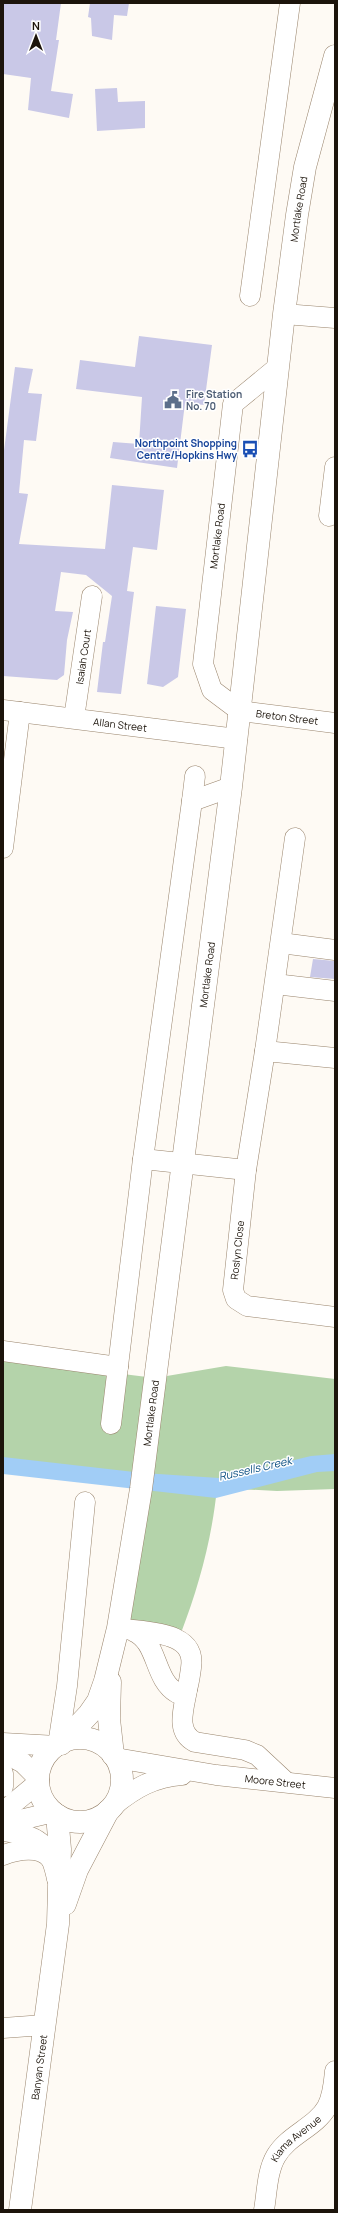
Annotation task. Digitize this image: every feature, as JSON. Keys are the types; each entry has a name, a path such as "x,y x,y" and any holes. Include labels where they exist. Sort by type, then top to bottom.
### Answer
{"main road":[{"name":"Mortlake Road","path":"59,1745 82,1723 98,1701 111,1662 126,1630 141,1489 237,739 284,314 305,167 335,56"},
{"name":"Mortlake Road","path":"111,1662 109,1719 115,1757"},
{"path":"75,1739 89,1740 103,1745 115,1757 121,1771 122,1785 111,1808 96,1818 83,1822 69,1820 56,1814 42,1796 39,1781 43,1762 59,1745 75,1739"},
{"name":"Banyan Street","path":"58,1924 77,1870 111,1808"},
{"name":"Banyan Street","path":"20,2210 58,1924 60,1849 56,1814"}],"street":[{"path":"250,296 290,3"},
{"path":"284,314 335,318"},
{"name":"Mortlake Road","path":"240,710 212,690 202,664 233,404 278,367"},
{"path":"329,516 334,476"},
{"name":"Isaiah Court","path":"74,718 92,596"},
{"name":"Breton Street","path":"240,710 335,724"},
{"path":"3,848 12,711"},
{"name":"Allan Street","path":"12,711 237,739"},
{"path":"112,1424 143,1159 195,776"},
{"path":"192,801 231,787"},
{"name":"Roslyn Close","path":"295,838 275,984 246,1170 233,1290 236,1299 242,1304 252,1307 335,1317"},
{"path":"281,943 335,950"},
{"path":"275,984 335,991"},
{"path":"265,1051 335,1058"},
{"path":"143,1159 246,1170"},
{"path":"3,1350 118,1367"},
{"path":"3,1743 59,1745 67,1686 85,1502"},
{"path":"126,1630 147,1641 161,1673 178,1688"},
{"path":"126,1630 170,1636 184,1642 190,1652 191,1658 178,1688 178,1706 182,1729 188,1738 195,1742 245,1750 257,1755 286,1782"},
{"path":"3,1752 23,1763 39,1781 3,1812"},
{"name":"Moore Street","path":"115,1757 216,1775"},
{"path":"3,1773 3,1787"},
{"name":"Moore Street","path":"111,1808 138,1787 160,1778 186,1774 216,1775 335,1788"},
{"path":"3,1824 56,1814"},
{"path":"3,1831 25,1835 39,1840 53,1861 59,1890"},
{"path":"3,1855 20,1850 35,1850 46,1853 53,1861"},
{"path":"3,2028 44,2025"},
{"name":"Kiama Avenue","path":"264,2210 270,2175 276,2156 287,2143 327,2107 333,2090 335,2071"}],"green space":[{"path":"3,1359 155,1378 226,1366 335,1379 335,1489 277,1491 217,1488 212,1525 204,1562 194,1598 181,1633 118,1628 141,1482 3,1467"}],"water":[{"path":"335,1454 335,1471 317,1472 216,1498 3,1474 3,1457 143,1473 219,1478 311,1456"}],"building":[{"path":"3,3 61,3 56,40 59,40 51,91 73,94 69,118 28,110 31,78 3,74"},
{"path":"90,3 129,3 127,16 114,15 112,40 92,36 91,18 88,17"},
{"path":"117,88 118,102 145,101 145,128 97,131 95,89"},
{"name":"Fire Station No. 70","path":"139,336 212,345 204,405 185,403 177,468 110,458 113,442 139,444 142,397 76,389 80,360 135,367"},
{"path":"15,367 33,369 28,393 42,394 36,441 24,440 19,493 28,494 19,544 105,549 112,485 164,490 157,550 133,547 127,591 134,592 121,694 97,692 103,642 105,642 112,596 86,575 61,572 55,611 73,612 67,640 64,675 57,680 3,676 3,458"},
{"path":"156,606 186,609 178,677 163,687 147,684"},
{"path":"313,959 335,961 335,979 310,977"}],"place":[{"name":"Fire Station No. 70","path":"173,400"},
{"name":"Northpoint Shopping Centre/Hopkins Hwy","path":"250,449"}],"water label":[{"name":"Russells Creek","path":"255,1468"}]}
